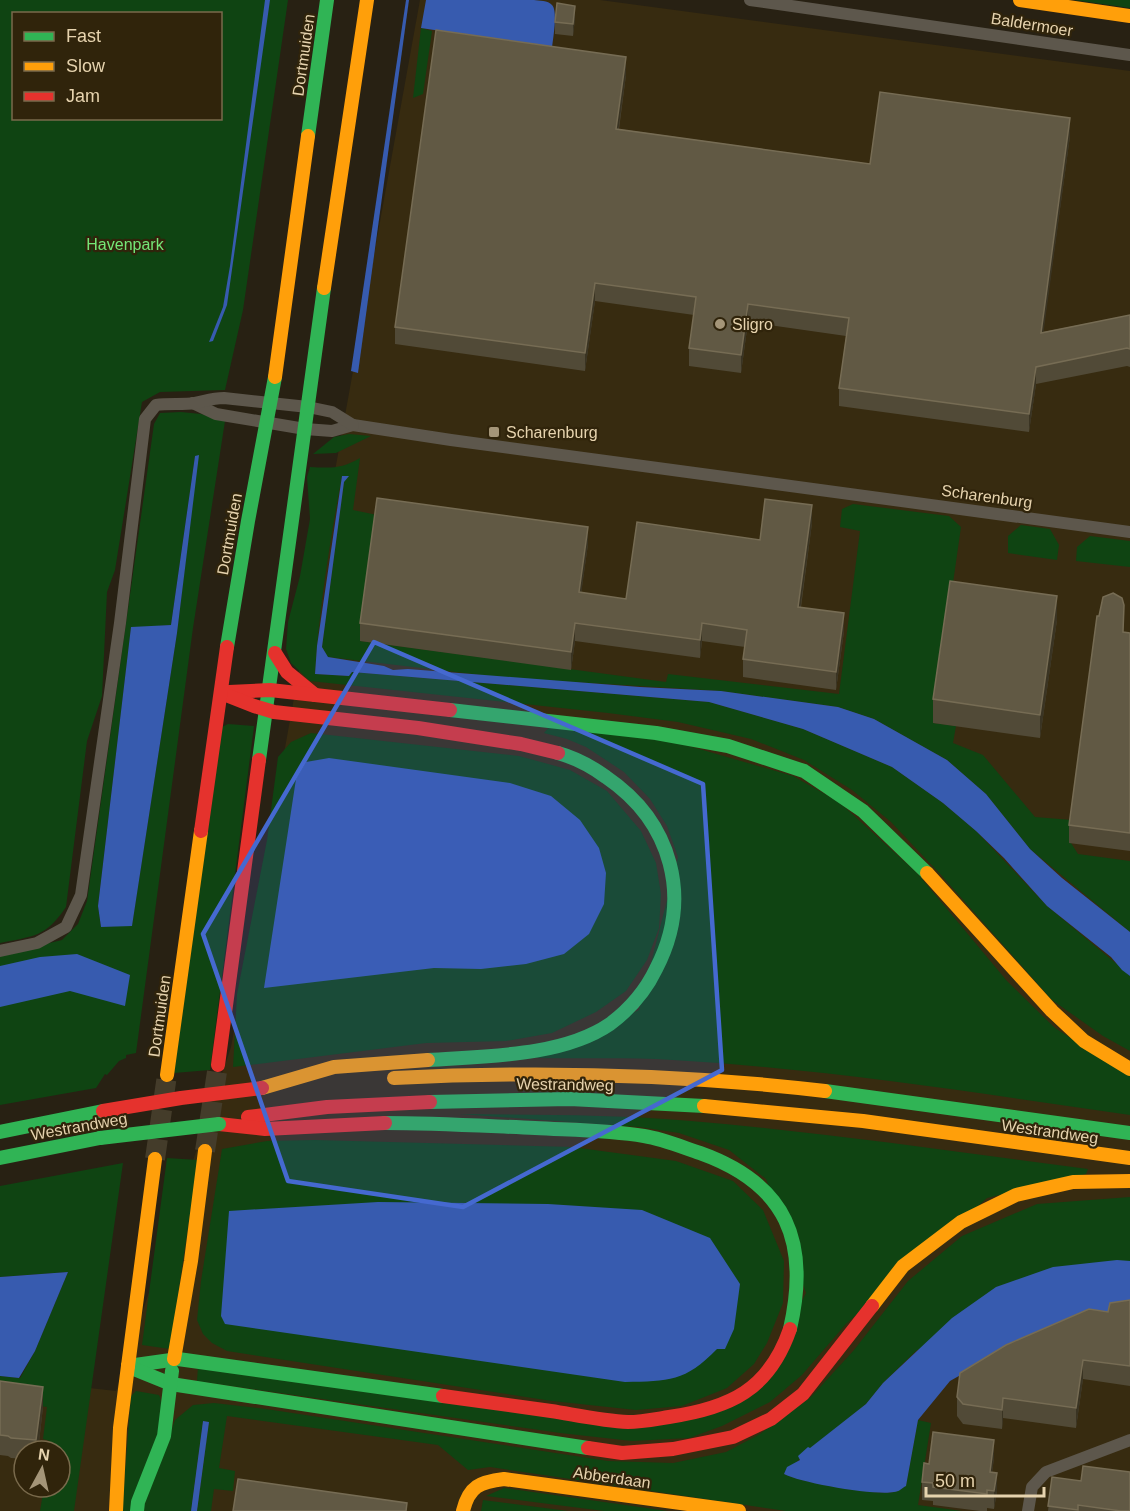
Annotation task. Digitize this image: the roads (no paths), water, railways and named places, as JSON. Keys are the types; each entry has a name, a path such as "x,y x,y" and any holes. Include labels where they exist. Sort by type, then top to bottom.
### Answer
{"main road":[{"name":"Dortmuiden","path":"167,1075 221,693 248,521 271,404 327,0"},
{"path":"218,1065 308,407 367,0"},
{"path":"1020,0 1130,16"},
{"path":"275,652 287,672 315,695"},
{"path":"221,693 270,690 656,733 728,746 804,771 863,811 929,875 1052,1011 1084,1041 1130,1069"},
{"path":"221,693 266,711 382,723 508,741 579,760 622,788 646,814 666,849 676,899 669,941 654,980 621,1017 597,1032 561,1046 523,1053 340,1066 262,1088"},
{"name":"Westrandweg","path":"379,1078 489,1074 656,1077 775,1086 1130,1133"},
{"name":"Westrandweg","path":"0,1132 181,1098 332,1082"},
{"name":"Westrandweg","path":"0,1158 100,1138 219,1124 259,1114 407,1102 570,1099 682,1104 863,1121 1130,1158"},
{"path":"128,1366 174,1359 629,1422 682,1416 725,1404 759,1382 773,1366 784,1347 793,1316 797,1274 795,1246 786,1221 770,1196 750,1178 726,1162 655,1138 604,1132 450,1124 388,1123 257,1129 219,1124"},
{"path":"137,1511 138,1502 164,1436 174,1359 191,1261 205,1151"},
{"path":"116,1511 120,1428 155,1159"},
{"path":"128,1366 171,1384 622,1453 673,1449 732,1437 771,1419 803,1394 903,1266 961,1222 1016,1195 1072,1182 1130,1181"},
{"name":"Abberdaan","path":"463,1511 465,1497 481,1482 504,1479 739,1511"}],"street":[{"name":"Baldermoer","path":"750,0 1130,55"},
{"path":"0,951 37,943 66,927 81,895 120,623 145,418 156,405 224,398 308,407 332,412 353,425"},
{"name":"Scharenburg","path":"193,403 216,414 305,429 332,430 353,425 1130,532"},
{"path":"1028,1511 1032,1488 1046,1472 1130,1440"}],"water":[{"path":"265,0 270,0 227,305 213,341 209,342 223,307 230,266"},
{"path":"406,0 409,0 358,373 351,371"},
{"path":"426,0 548,2 554,8 555,13 552,48 421,28"},
{"path":"199,455 177,633 132,926 101,927 98,906 131,627 171,625 195,456"},
{"path":"342,476 349,476 344,482 322,647 328,657 384,666 393,670 408,669 721,691 838,707 874,719 947,760 986,794 1030,849 1062,878 1130,932 1130,976 1111,957 1047,906 1004,858 943,803 892,767 803,729 709,702 352,672 349,676 315,674 317,646"},
{"path":"329,758 510,783 551,796 580,820 599,848 606,873 604,904 589,934 564,954 526,964 481,969 434,968 264,988 296,779 306,762"},
{"path":"77,954 130,975 125,1006 70,991 0,1007 0,966 40,957"},
{"path":"378,1202 548,1204 642,1210 710,1238 740,1284 734,1329 725,1349 717,1349 706,1360 685,1374 665,1380 625,1382 225,1324 221,1316 229,1211"},
{"path":"1117,1260 1130,1261 1130,1314 1012,1346 950,1381 918,1420 906,1486 900,1490 885,1493 856,1490 822,1485 784,1474 787,1467 800,1460 798,1456 808,1447 810,1448 866,1404 883,1383 952,1318 996,1287 1053,1267"},
{"path":"68,1272 35,1351 19,1378 0,1376 0,1277"},
{"path":"203,1421 209,1422 197,1511 191,1511"}],"tunnel":[{"path":"205,1151 218,1065"},
{"path":"155,1159 167,1075"}],"place":[{"name":"Sligro","path":"720,324"},
{"name":"Scharenburg","path":"494,432"}],"park label":[{"name":"Havenpark","path":"125,244"}]}
